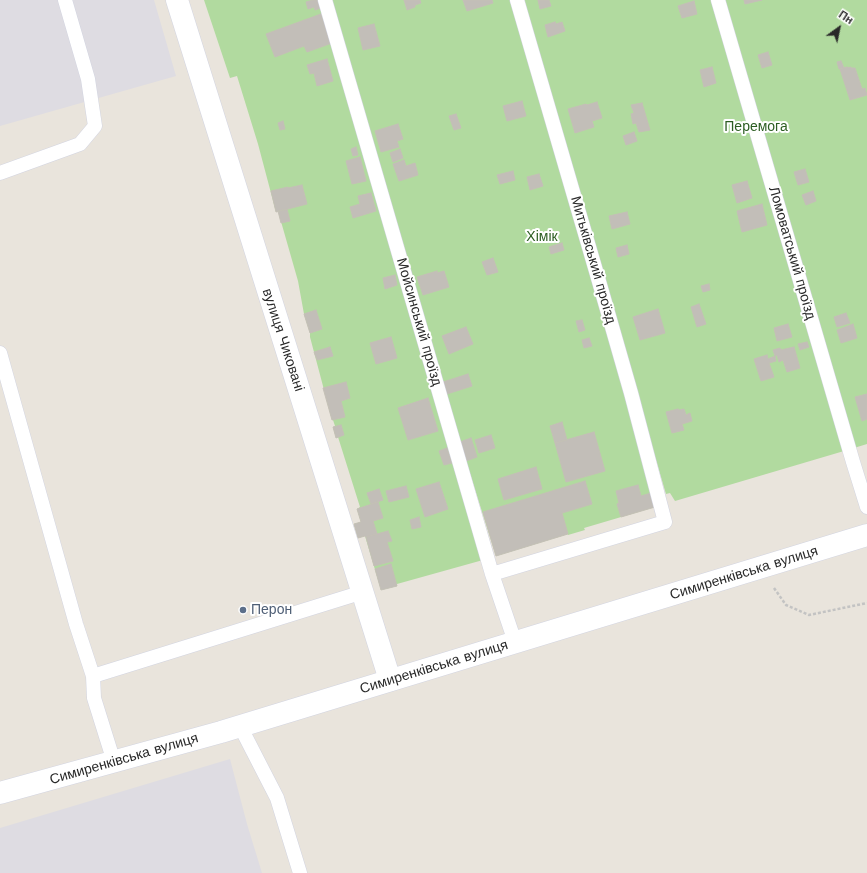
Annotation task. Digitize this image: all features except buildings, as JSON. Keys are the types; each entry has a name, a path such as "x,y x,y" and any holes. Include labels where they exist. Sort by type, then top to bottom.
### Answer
{"main road":[{"name":"вулиця Чиковані","path":"176,0 390,680"},
{"name":"Симиренківська вулиця","path":"0,793 240,726 867,535"}],"lane":[{"path":"0,174 80,144 95,126 88,79 65,0"},
{"name":"Мойсинський проїзд","path":"325,0 492,574 515,642"},
{"name":"Митьківський проїзд","path":"492,574 665,522 605,301 517,0"},
{"name":"Ломоватський проїзд","path":"718,0 867,507"},
{"path":"0,353 76,624 93,676 94,698 114,762"},
{"path":"93,676 362,592"},
{"path":"240,726 277,798 300,873"}],"path":[{"path":"759,568 786,605 809,615 867,602"}],"shaded area":[{"path":"0,0 154,0 176,76 0,126"},
{"path":"230,759 262,873 0,873 0,828"}],"green space":[{"path":"204,0 318,0 321,8 321,14 332,43 483,560 397,584 397,586 381,590 365,536 358,538 354,524 361,522 357,509 360,507 338,437 336,438 333,427 335,426 332,420 304,314 298,281 278,211 276,212 258,144 237,76 230,78"},
{"name":"Хімік","path":"331,0 867,0 867,444 854,448 840,401 829,404 844,451 675,501 670,493 666,494 656,460 655,507 584,528 585,530 496,556 466,461"}],"place":[{"name":"Перон","path":"243,610"}],"park label":[{"name":"Перемога","path":"756,127"}]}
